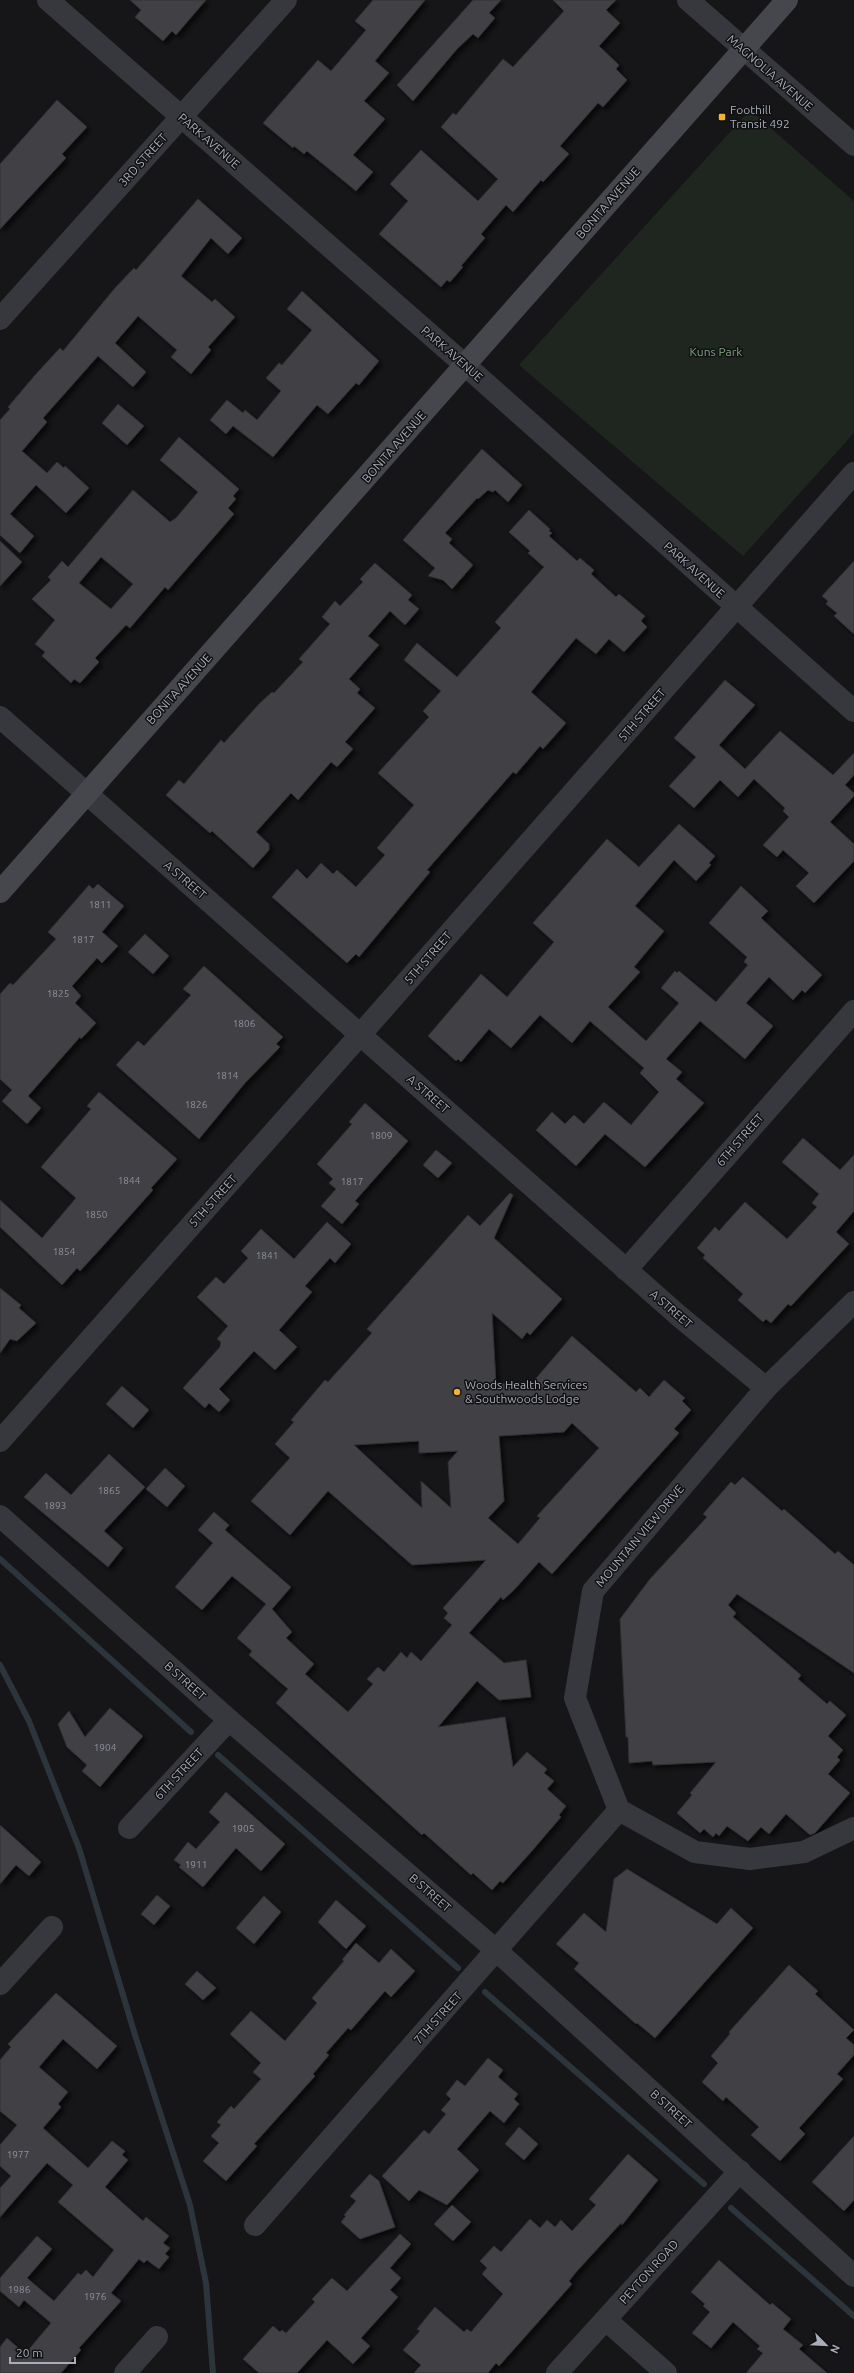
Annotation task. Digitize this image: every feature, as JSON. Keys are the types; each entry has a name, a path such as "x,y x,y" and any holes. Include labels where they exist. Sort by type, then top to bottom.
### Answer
{"main road":[{"name":"BONITA AVENUE","path":"0,892 787,0"}],"street":[{"name":"PARK AVENUE","path":"48,0 465,365 854,711"},
{"name":"3RD STREET","path":"0,319 286,0"},
{"name":"MAGNOLIA AVENUE","path":"688,0 743,50 854,145"},
{"name":"5TH STREET","path":"0,1441 360,1035 854,473"},
{"name":"A STREET","path":"0,717 626,1270 766,1388"},
{"name":"6TH STREET","path":"626,1270 854,1011"},
{"path":"766,1388 854,1302"},
{"name":"MOUNTAIN VIEW DRIVE","path":"619,1810 575,1698 593,1591 766,1388"},
{"name":"B STREET","path":"0,1516 229,1720 497,1951 854,2276"},
{"name":"6TH STREET","path":"129,1828 229,1720"},
{"path":"619,1810 695,1852 750,1859 804,1852 854,1828"},
{"name":"7TH STREET","path":"255,2225 497,1951 619,1810"},
{"path":"0,1984 52,1927"},
{"name":"PEYTON ROAD","path":"557,2373 740,2171"},
{"path":"606,2320 666,2373"},
{"path":"125,2373 157,2337"}],"green space":[{"name":"Kuns Park","path":"750,110 854,201 854,433 743,556 519,365"}],"building":[{"path":"130,0 206,0 176,35 172,31 163,41 135,17 141,10"},
{"path":"373,0 425,0 375,61 389,73 364,101 385,119 353,155 373,172 356,191 307,151 304,154 294,146 293,148 263,123 318,60 331,71 366,30 355,21"},
{"path":"473,0 501,0 489,13 495,18 478,38 473,34 457,49 413,101 397,85"},
{"path":"553,0 616,0 606,10 620,23 599,46 619,65 616,69 627,80 603,107 598,103 560,146 569,154 543,182 541,180 513,212 506,205 481,234 485,238 461,266 463,267 450,282 447,280 441,287 379,234 408,201 390,184 421,150 478,201 498,179 441,127 453,113 456,115 503,59 513,67 564,11"},
{"path":"57,100 87,127 62,154 66,158 0,229 0,164"},
{"path":"198,199 242,238 228,254 211,238 181,276 212,302 215,299 235,317 208,347 211,350 191,374 171,357 177,350 138,316 115,343 146,372 133,387 98,356 43,418 47,422 22,451 47,473 57,462 64,468 65,466 89,488 66,513 36,485 10,514 34,536 20,553 0,535 0,420 10,409 8,407 36,374 60,348 63,351 115,288 134,268 136,270"},
{"path":"302,291 379,361 359,385 356,383 328,414 317,405 273,457 233,426 226,434 210,420 227,400 243,413 245,410 257,420 281,391 266,378 279,363 282,365 312,330 287,309"},
{"path":"118,404 144,426 127,445 102,423"},
{"path":"179,437 239,489 233,496 236,499 228,508 234,514 168,590 165,587 130,628 126,625 95,658 99,662 80,683 74,679 71,683 42,656 45,652 35,644 55,620 32,599 51,580 48,577 62,561 68,567 133,490 170,522 176,518 198,492 160,460","holes":["101,557 133,584 111,609 79,583"]},
{"path":"482,449 522,485 508,502 495,490 493,492 488,490 478,499 477,498 445,533 452,539 449,543 473,565 452,589 443,580 428,576 435,568 403,540"},
{"path":"529,510 550,529 549,531 552,533 549,536 577,561 580,558 594,570 591,574 616,597 619,594 645,616 641,621 647,627 624,652 609,639 596,654 576,638 531,692 566,723 543,749 540,746 516,774 513,772 427,870 430,872 359,957 356,954 347,963 272,897 297,869 307,879 321,863 333,874 337,870 356,887 385,855 377,848 414,805 378,773 429,717 423,711 441,691 404,660 417,643 457,677 501,628 495,622 544,567 528,553 530,551 509,532"},
{"path":"0,541 22,562 0,586"},
{"path":"854,561 854,634 834,616 837,613 826,604 828,601 822,596"},
{"path":"375,563 412,595 408,600 419,609 405,625 390,611 368,636 379,645 349,679 360,689 357,693 375,708 345,742 353,749 337,767 331,762 298,800 291,793 256,832 269,844 269,850 253,868 212,831 210,833 166,795 179,780 184,784 221,740 224,743 259,704 272,692 274,693 303,662 299,659 330,624 322,617 335,601 340,606 363,582 360,579"},
{"path":"725,680 755,705 719,745 745,769 780,731 833,775 854,753 854,775 845,785 854,793 854,796 830,822 854,844 854,861 814,903 796,886 809,873 783,850 777,857 763,845 789,817 783,811 785,808 754,779 738,797 720,780 694,808 669,786 696,757 674,738"},
{"path":"679,824 715,856 709,863 711,865 696,881 674,860 635,906 664,931 634,967 640,972 608,1007 646,1041 679,1003 661,988 675,971 677,973 679,971 716,1002 748,965 744,962 747,957 709,923 741,886 768,911 761,918 822,975 805,993 802,990 793,1000 769,977 746,1003 773,1026 745,1059 700,1021 666,1059 682,1072 676,1079 704,1103 645,1167 605,1134 576,1166 536,1130 552,1112 565,1124 574,1115 584,1124 604,1102 631,1125 659,1092 640,1073 644,1068 590,1021 572,1043 540,1015 511,1048 489,1029 461,1062 458,1059 456,1061 428,1036 481,974 507,997 554,942 533,923 607,839 639,867"},
{"path":"98,884 124,906 102,932 118,946 102,963 97,958 72,986 81,996 75,1003 96,1023 81,1039 80,1037 28,1096 41,1108 27,1124 2,1101 12,1090 0,1079 0,994 10,983 13,985 56,939 48,932 89,885 93,889"},
{"path":"145,934 169,956 153,974 128,952"},
{"path":"204,966 283,1037 276,1044 280,1047 245,1083 199,1139 116,1065 138,1041 144,1046 191,995 183,989"},
{"path":"99,1092 177,1159 151,1188 153,1190 103,1246 80,1271 77,1268 62,1285 0,1227 0,1200 42,1238 76,1198 41,1167 91,1109 87,1106"},
{"path":"365,1103 408,1141 355,1201 359,1204 342,1224 321,1206 336,1189 329,1183 333,1179 317,1164 352,1124 349,1122"},
{"path":"803,1138 840,1170 854,1155 854,1211 836,1232 849,1244 791,1306 788,1304 771,1323 766,1319 763,1322 738,1300 743,1294 703,1258 705,1255 697,1248 715,1227 719,1231 745,1202 787,1239 817,1207 812,1203 819,1194 782,1162"},
{"path":"436,1150 452,1163 438,1178 423,1165"},
{"path":"510,1193 513,1195 494,1238 562,1299 530,1335 527,1332 522,1339 492,1313 496,1384 533,1382 572,1336 636,1392 640,1388 649,1397 664,1380 685,1398 682,1401 691,1410 674,1429 679,1433 552,1574 539,1562 514,1590 503,1600 501,1597 469,1633 504,1663 526,1660 531,1697 499,1700 477,1681 438,1727 505,1717 513,1767 527,1752 547,1769 544,1773 554,1781 547,1789 566,1806 559,1815 561,1817 531,1852 503,1883 500,1881 492,1890 473,1873 471,1875 424,1833 422,1835 276,1703 288,1689 249,1655 252,1651 237,1638 266,1604 232,1576 202,1610 175,1587 213,1543 198,1530 214,1512 229,1525 225,1530 291,1587 272,1609 292,1632 286,1638 314,1664 305,1674 348,1712 373,1684 367,1679 378,1667 384,1672 401,1652 407,1658 411,1652 421,1661 452,1625 444,1618 448,1613 443,1608 486,1560 412,1565 328,1491 290,1535 251,1501 290,1458 275,1444 294,1422 291,1420 325,1380 328,1382 372,1333 367,1329 468,1215 480,1226","holes":["572,1423 599,1448 537,1516 540,1518 518,1544 488,1518 504,1501 499,1436 564,1432","419,1441 419,1453 458,1451 448,1462 451,1508 421,1481 422,1508 354,1445"]},
{"path":"327,1222 351,1244 335,1263 330,1258 305,1286 312,1292 279,1330 297,1347 275,1370 254,1351 219,1389 230,1400 219,1412 209,1403 205,1408 183,1388 220,1347 221,1342 217,1339 228,1326 197,1297 216,1277 224,1284 248,1258 241,1251 261,1229 294,1259"},
{"path":"0,1288 21,1305 19,1308 36,1323 17,1341 10,1339 0,1353"},
{"path":"122,1386 149,1410 133,1428 106,1404"},
{"path":"109,1454 145,1487 104,1531 123,1548 108,1567 24,1497 46,1473 71,1495"},
{"path":"165,1468 185,1486 167,1507 146,1489"},
{"path":"743,1477 782,1511 784,1509 835,1554 838,1551 854,1565 854,1673 737,1594 728,1605 736,1613 733,1617 801,1675 798,1679 827,1704 830,1701 846,1715 828,1736 843,1750 837,1757 840,1760 828,1774 850,1793 815,1833 810,1835 786,1814 769,1834 761,1827 748,1841 727,1826 719,1836 716,1833 713,1837 704,1829 700,1833 677,1813 692,1795 690,1793 716,1762 653,1765 652,1761 629,1763 628,1737 626,1737 620,1619 650,1579 707,1517 703,1514 731,1482 735,1485"},
{"path":"110,1708 143,1736 100,1787 82,1771 87,1765 67,1747 58,1724 69,1711 85,1737"},
{"path":"226,1792 285,1844 261,1871 236,1848 203,1887 179,1867 181,1865 174,1860 188,1842 196,1849 220,1822 209,1812"},
{"path":"0,1825 41,1862 29,1876 16,1865 0,1884"},
{"path":"627,1869 717,1924 731,1908 753,1928 655,2038 637,2023 636,2024 574,1969 579,1963 556,1944 584,1913 606,1932 614,1879"},
{"path":"157,1895 170,1906 154,1925 141,1914"},
{"path":"264,1896 281,1912 254,1944 236,1928"},
{"path":"336,1900 366,1926 346,1949 318,1922"},
{"path":"356,1943 379,1963 391,1949 415,1971 391,1997 385,1991 351,2030 348,2028 326,2053 329,2055 313,2074 315,2076 254,2144 257,2146 226,2181 203,2161 219,2143 211,2136 221,2125 217,2122 231,2106 234,2109 261,2079 253,2072 261,2063 230,2034 251,2011 285,2041 317,2003 312,1998 344,1961 342,1960"},
{"path":"789,1965 818,1991 815,1994 854,2030 846,2038 854,2045 854,2055 837,2074 843,2079 799,2128 805,2134 780,2161 751,2135 759,2127 726,2097 723,2101 702,2082 718,2063 711,2056 730,2034 729,2032"},
{"path":"197,1971 216,1988 203,2000 185,1984"},
{"path":"56,1993 117,2046 97,2069 63,2039 39,2067 68,2092 58,2104 61,2107 43,2128 88,2168 112,2141 125,2151 122,2155 128,2160 105,2187 143,2221 146,2217 169,2236 163,2243 170,2248 165,2254 169,2257 159,2269 147,2260 144,2263 139,2259 111,2293 121,2301 79,2348 81,2350 61,2373 0,2373 0,2347 7,2338 25,2354 51,2323 24,2300 19,2307 0,2291 0,2278 37,2236 52,2249 27,2278 54,2301 78,2273 81,2275 86,2270 93,2277 114,2250 58,2202 73,2185 47,2163 0,2217 0,2188 11,2176 0,2166 0,2145 17,2125 0,2111 0,2060 11,2047 8,2044"},
{"path":"488,2058 503,2070 498,2077 518,2094 514,2099 519,2104 504,2123 490,2111 457,2149 479,2170 447,2205 419,2190 409,2201 382,2176 424,2130 429,2134 446,2114 441,2110 451,2099 446,2094 457,2080 465,2086"},
{"path":"519,2127 538,2144 524,2160 505,2144"},
{"path":"854,2136 854,2200 844,2211 812,2182"},
{"path":"628,2154 658,2180 622,2225 621,2223 577,2271 569,2281 572,2284 499,2366 496,2363 488,2373 414,2373 421,2365 403,2350 420,2331 417,2329 435,2307 464,2332 467,2329 471,2332 503,2294 482,2274 487,2268 480,2261 494,2246 501,2252 530,2219 540,2228 547,2220 555,2227 561,2220 572,2231 596,2205 589,2199"},
{"path":"370,2174 379,2181 395,2227 360,2239 341,2222 346,2216 344,2215 356,2201 350,2196"},
{"path":"452,2205 471,2222 453,2241 434,2224"},
{"path":"400,2234 411,2244 390,2268 401,2278 390,2290 398,2297 361,2338 370,2346 353,2364 327,2340 297,2373 259,2373 243,2359 273,2326 280,2332 282,2330 286,2333 315,2302 312,2299 332,2278 347,2291"},
{"path":"719,2260 770,2305 772,2303 791,2319 783,2329 803,2345 799,2349 827,2373 746,2373 763,2353 757,2349 760,2346 733,2322 711,2348 692,2333 710,2312 703,2306 705,2304 691,2292"}],"waterway":[{"path":"0,1559 191,1732"},
{"path":"0,1665 29,1721 79,1848 135,2035 190,2205 206,2283 213,2373"},
{"path":"218,1755 458,1968"},
{"path":"485,1992 704,2184"},
{"path":"731,2208 854,2316"}],"place":[{"name":"Foothill Transit 492","path":"722,117"},
{"name":"Woods Health Services & Southwoods Lodge","path":"457,1392"}]}
